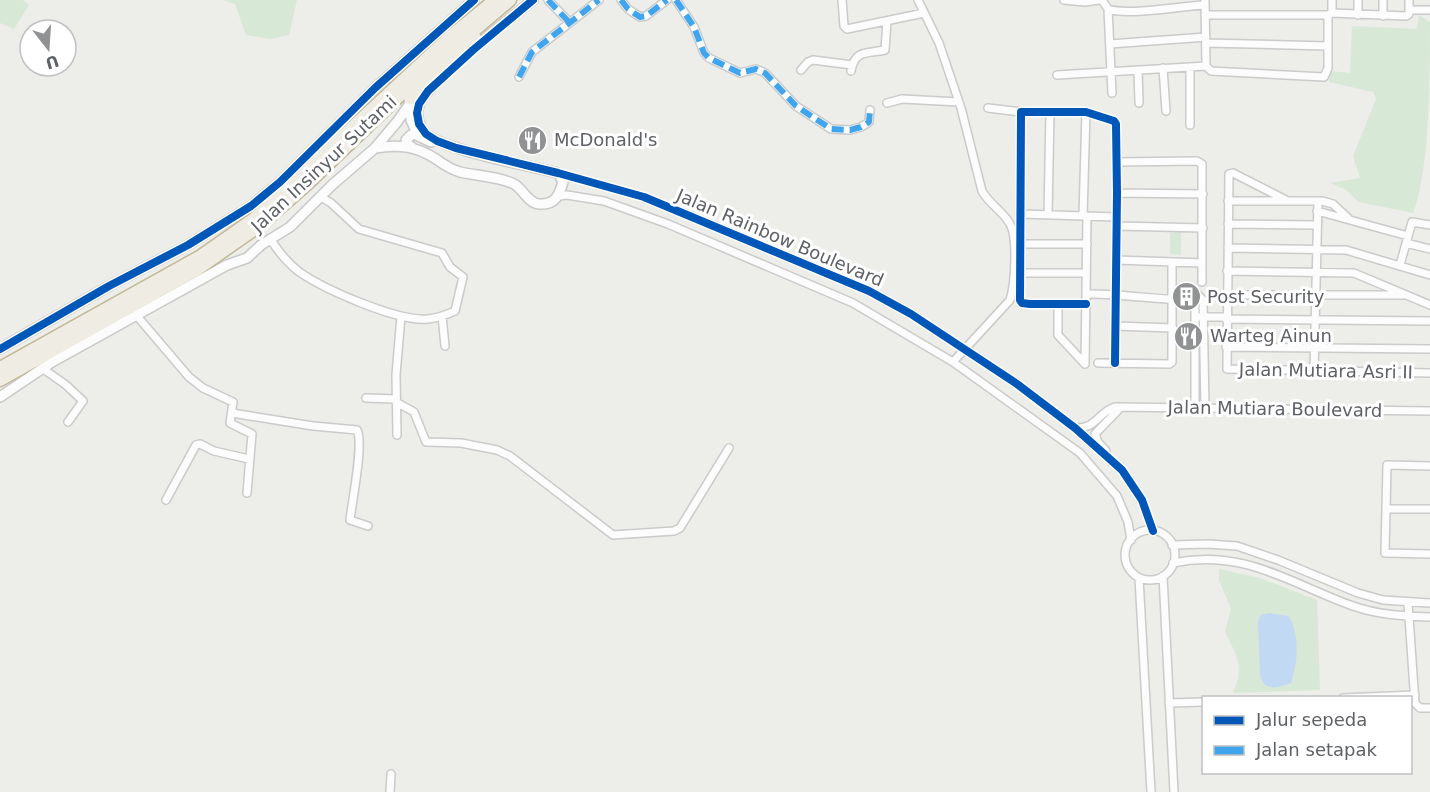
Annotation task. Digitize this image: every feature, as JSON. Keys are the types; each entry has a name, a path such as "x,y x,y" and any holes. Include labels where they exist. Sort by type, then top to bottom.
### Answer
{"highway":[{"name":"Jalan Insinyur Sutami","path":"0,368 201,256 254,219 451,36 495,0"},
{"name":"Jalan Insinyur Sutami","path":"0,380 196,270 259,226 307,184 419,76 510,0"},
{"path":"410,101 420,87 519,0"}],"street":[{"path":"0,349 109,286 188,245 259,201 375,88 474,0"},
{"path":"456,148 445,148 414,134 408,137 407,144 446,167 516,185 534,203 541,204 559,196 562,182 558,173 456,148 437,141 426,134 419,124 417,113 419,104 428,91 533,0"},
{"path":"548,0 569,22"},
{"path":"519,77 532,52 599,0"},
{"path":"621,0 628,9 640,17 649,14 667,0"},
{"path":"676,0 694,27 704,53 709,58 740,73 756,69 765,73 796,106 823,125 836,131 861,128 869,122 870,111"},
{"path":"842,0 844,26 847,29 924,13"},
{"path":"918,0 939,43 959,102 982,191 1010,223 1014,236 1013,289 1010,300 953,362 1080,453 1117,496 1128,522 1131,540"},
{"path":"1064,0 1085,2 1101,0 1108,9 1112,93"},
{"path":"1108,9 1137,10 1205,3 1206,66 1208,70 1324,76 1328,68 1332,0"},
{"path":"1358,0 1358,15"},
{"path":"1383,0 1383,16"},
{"path":"1205,15 1406,16 1409,14 1409,0"},
{"path":"1409,10 1430,10"},
{"path":"801,70 813,60 851,68 859,55 885,50 887,21"},
{"path":"1110,44 1206,40 1328,46"},
{"path":"1057,75 1206,66"},
{"path":"1163,68 1166,111"},
{"path":"1190,68 1190,125"},
{"path":"1138,70 1139,103"},
{"path":"887,103 902,99 959,102"},
{"path":"410,101 411,120 419,136"},
{"path":"0,397 42,368 130,317 227,265 247,258 261,245 290,227 332,185 375,148 397,122 410,101"},
{"path":"988,108 1021,112 1086,112 1115,122 1117,126 1115,363"},
{"path":"1021,112 1020,273 1022,303 1086,304"},
{"path":"1048,215 1050,112"},
{"path":"1058,304 1058,335 1085,363 1086,112"},
{"path":"375,148 400,145 412,147"},
{"path":"1117,162 1197,161 1202,164 1202,282"},
{"name":"Jalan Rainbow Boulevard","path":"558,173 644,197 860,287 911,314 1017,384 1075,428 1122,470 1142,500 1153,531"},
{"path":"1286,200 1231,173 1228,175 1226,347 1430,348"},
{"path":"1117,193 1203,194"},
{"name":"Jalan Rainbow Boulevard","path":"559,196 567,195 604,201 668,224 854,303 953,362"},
{"path":"271,240 295,269 349,297 401,316 425,320 442,316 456,309 463,277 451,268 442,253 359,229 331,203 321,197"},
{"path":"1228,201 1318,201 1333,204 1348,218"},
{"path":"1314,370 1318,201"},
{"path":"1021,211 1037,215 1116,217"},
{"path":"1317,211 1348,218 1430,249"},
{"path":"1400,265 1411,224 1415,221 1430,225"},
{"path":"1228,224 1316,225"},
{"path":"1117,226 1203,228"},
{"path":"1020,244 1087,244"},
{"path":"1228,248 1346,250 1430,276"},
{"path":"1116,260 1202,263"},
{"path":"1098,363 1171,363 1173,361 1172,262"},
{"path":"1227,270 1354,273 1430,305"},
{"path":"1020,273 1086,273"},
{"path":"109,286 115,296"},
{"path":"1173,290 1192,290 1203,300 1205,408"},
{"path":"1086,294 1116,293 1203,300"},
{"path":"1227,295 1408,296"},
{"path":"1195,300 1195,407"},
{"path":"397,435 396,400 401,316"},
{"path":"442,316 445,346"},
{"path":"130,317 189,377 206,389 233,402 230,423 252,434 247,493"},
{"path":"1195,317 1315,321 1430,321"},
{"path":"1116,326 1173,328"},
{"name":"Jalan Mutiara Asri II","path":"1226,347 1226,369 1229,370 1430,373"},
{"path":"1195,349 1204,349"},
{"path":"42,368 66,385 83,401 68,422"},
{"path":"1195,374 1204,373"},
{"path":"366,398 396,400 414,412 426,442 475,445 497,450 510,456 613,535 674,531 680,528 729,448"},
{"name":"Jalan Mutiara Boulevard","path":"1075,428 1089,427 1108,409 1115,407 1430,411"},
{"path":"1120,408 1095,434 1098,442 1119,463 1122,470"},
{"path":"232,413 313,426 357,430 358,450 350,519 351,522 368,526"},
{"path":"166,500 196,445 200,444 214,451 249,459"},
{"path":"1430,466 1387,465 1385,553 1430,554"},
{"path":"1386,509 1430,509"},
{"path":"1153,531 1164,536 1172,545 1173,563 1170,569 1163,576 1151,580 1139,578 1127,564 1126,552 1131,540 1140,533 1153,531"},
{"path":"1172,545 1237,546 1358,593 1383,600 1430,603"},
{"path":"1173,563 1234,561 1272,571 1353,606 1380,614 1430,617"},
{"path":"1163,576 1173,792"},
{"path":"1139,578 1151,792"},
{"path":"1408,603 1415,695 1418,707 1430,708"},
{"path":"1391,696 1415,695"},
{"path":"1169,703 1202,702"},
{"path":"390,792 391,774"}],"green space":[{"path":"0,0 23,0 29,5 21,18 18,18 14,29 0,23"},
{"path":"222,0 297,0 289,35 270,39 246,35 235,4"},
{"path":"1419,15 1430,22 1429,94 1423,173 1413,213 1359,202 1346,190 1330,183 1360,178 1353,156 1376,99 1373,92 1329,82 1330,71 1350,73 1352,26 1417,29"},
{"path":"1181,232 1181,255 1170,254 1170,233"},
{"path":"1219,569 1260,578 1317,600 1320,690 1233,693 1239,668 1225,631 1231,609 1219,580"}],"water":[{"path":"1269,613 1289,616 1296,640 1296,658 1291,683 1277,687 1265,685 1260,676 1258,621 1261,615"}],"marked path":[{"path":"548,0 569,22"},
{"path":"519,77 532,52 599,0"},
{"path":"621,0 628,9 640,17 646,16 667,0"},
{"path":"676,0 694,27 704,53 709,58 740,73 756,69 765,73 796,106 831,129 850,130 861,127 869,122 870,110"}],"cycle path":[{"path":"0,349 109,286 188,245 251,206 280,182 375,88 474,0"},
{"path":"533,0 428,91 419,104 417,113 419,124 426,134 456,148 644,197 869,291 911,314 1017,384 1075,428 1122,470 1142,500 1153,531"},
{"path":"1086,304 1030,304 1022,303 1020,300 1021,112 1086,112 1114,121 1116,124 1115,363"}],"place":[{"name":"McDonald's","path":"533,140"},
{"name":"Post Security","path":"1186,297"},
{"name":"Warteg Ainun","path":"1189,336"}]}
